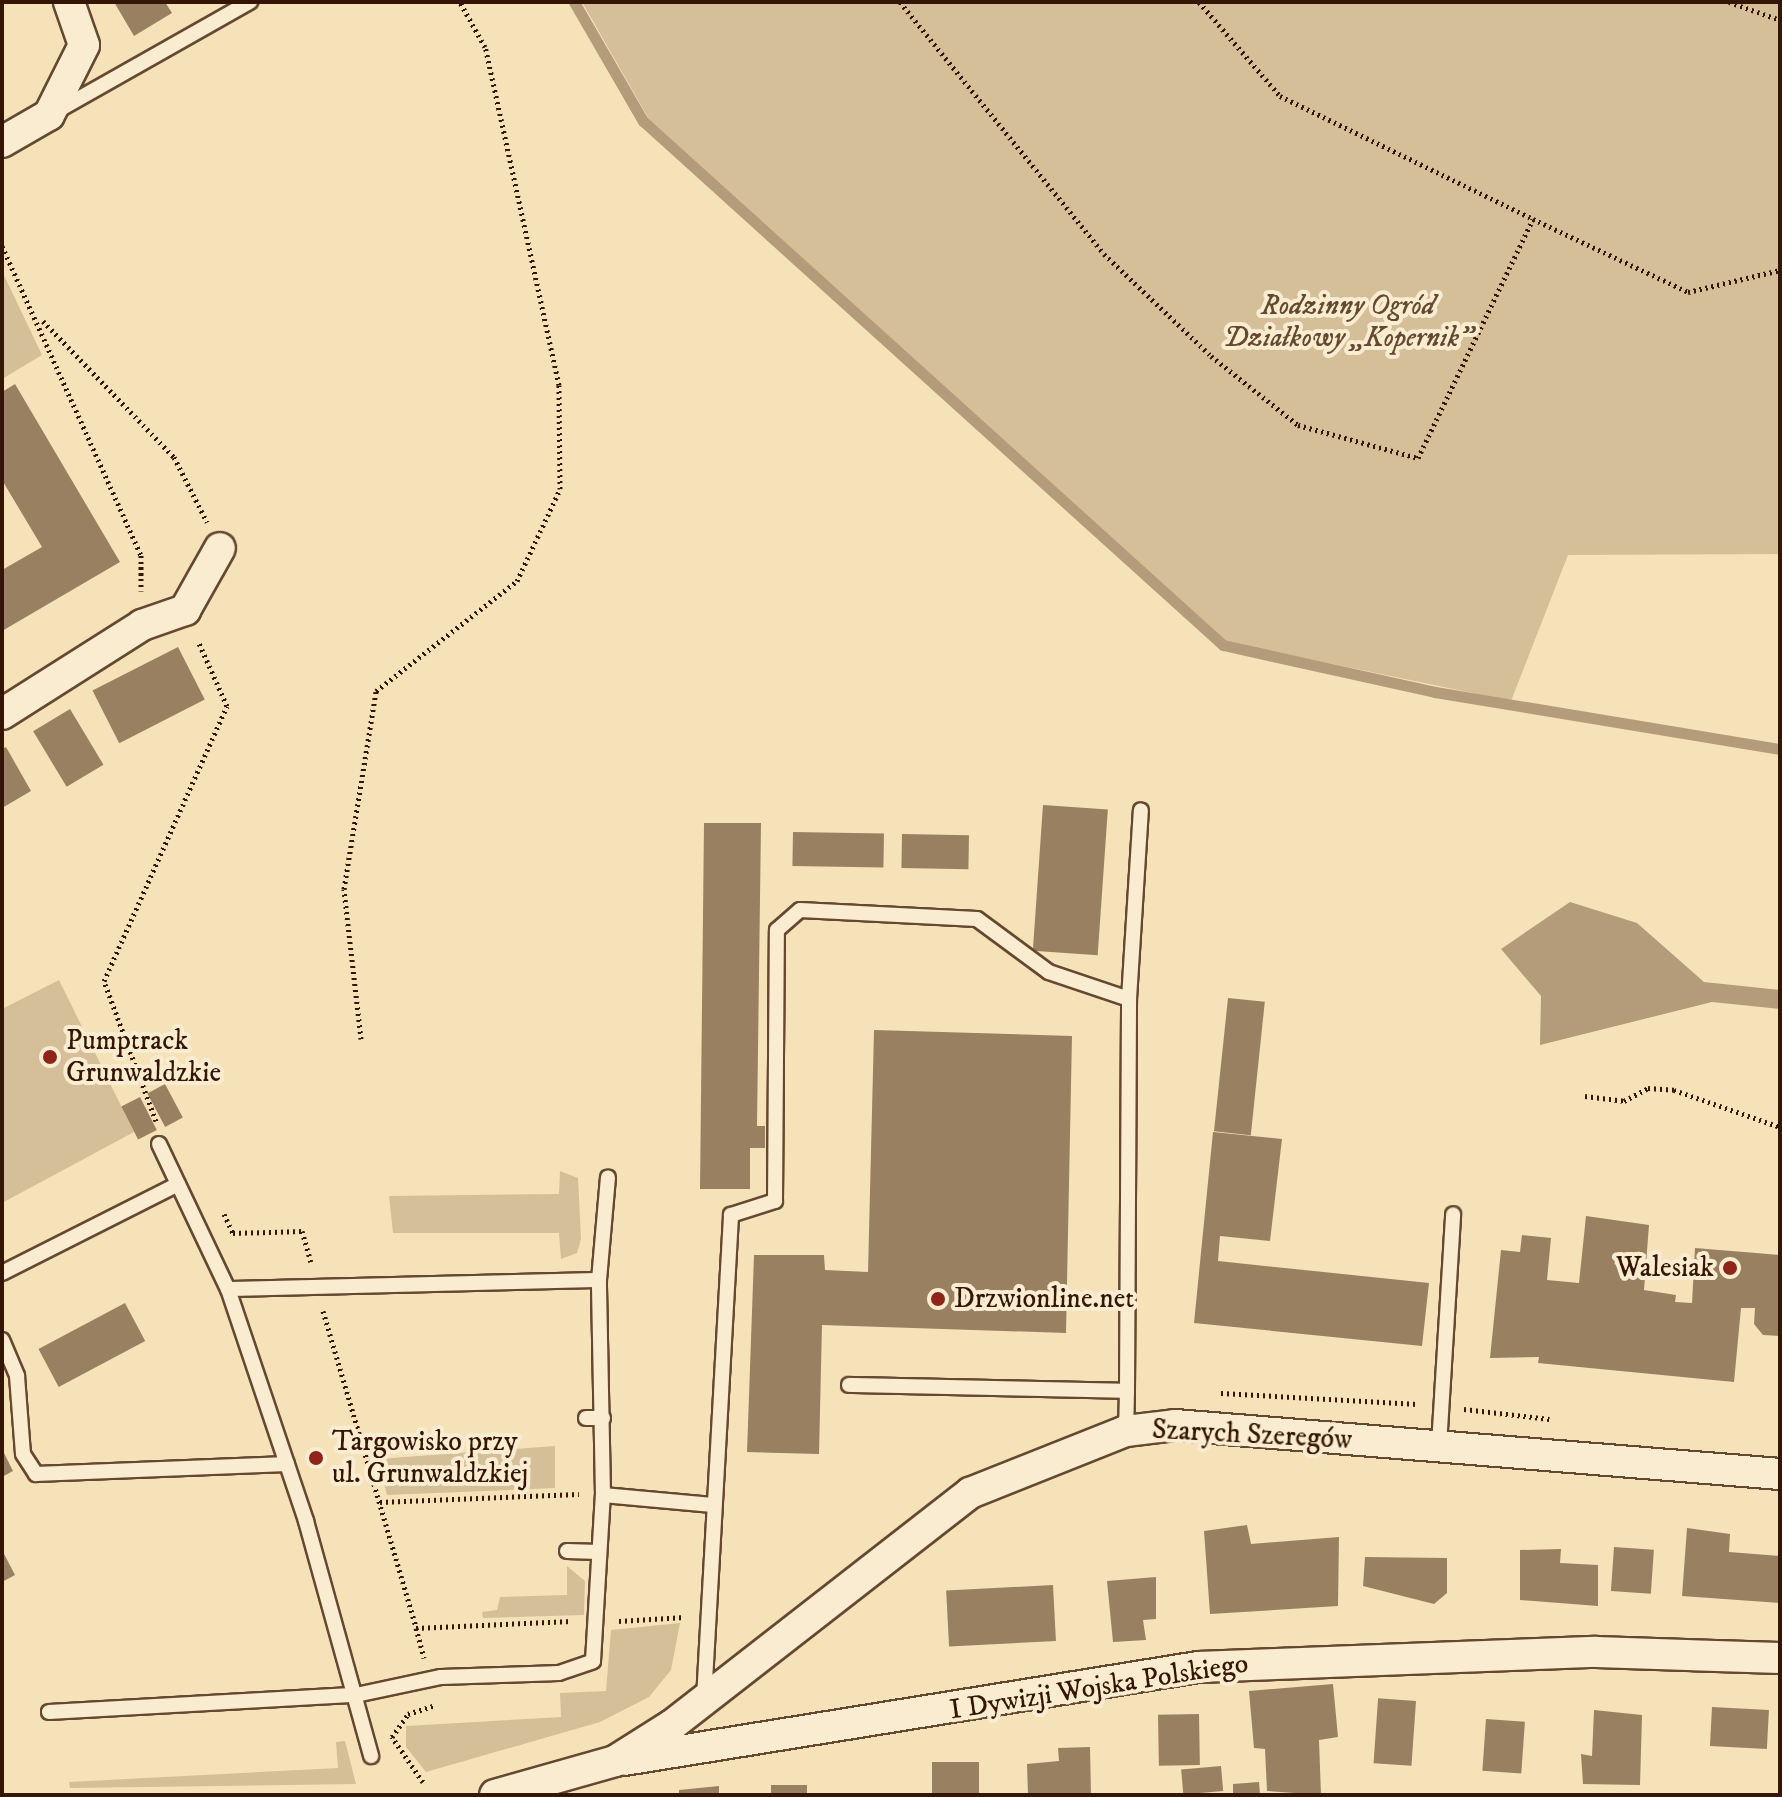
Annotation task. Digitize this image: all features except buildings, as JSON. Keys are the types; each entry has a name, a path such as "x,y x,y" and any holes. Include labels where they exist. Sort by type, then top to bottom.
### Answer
{"street":[{"path":"2,142 49,115 84,45 69,2"},
{"path":"2,714 142,625 185,610 220,548"},
{"name":"Szarych Szeregów","path":"495,1795 556,1787 615,1761 703,1699 970,1493 1126,1431 1175,1425 1780,1474"},
{"name":"I Dywizji Wojska Polskiego","path":"615,1761 1198,1667 1565,1652 1780,1658"}],"lane":[{"path":"49,115 250,2"},
{"path":"1126,1431 1129,999 1141,810"},
{"path":"703,1699 731,1215 775,1201 777,930 800,910 977,919 1049,972 1129,999"},
{"path":"159,1144 228,1289 287,1464 356,1695 371,1756"},
{"path":"49,1712 356,1695 441,1677 559,1673 593,1661 603,1495 599,1280 608,1177"},
{"path":"2,1273 178,1184"},
{"path":"1439,1446 1453,1214"},
{"path":"228,1289 599,1280"},
{"path":"2,1340 17,1376 23,1454 36,1474 287,1464"},
{"path":"849,1385 1127,1391"},
{"path":"586,1418 603,1418"},
{"path":"603,1495 713,1505"},
{"path":"567,1551 599,1552"}],"path":[{"path":"361,1039 344,889 376,691 517,581 560,489 559,385 485,47 460,2"},
{"path":"900,2 1104,254 1211,356 1298,425 1418,458 1533,219"},
{"path":"1199,2 1280,96 1688,292 1780,270"},
{"path":"1729,2 1780,20"},
{"path":"2,246 41,319 141,555 142,625"},
{"path":"41,319 174,457 220,548"},
{"path":"143,1094 104,981 227,706 185,610"},
{"path":"1585,1096 1624,1101 1648,1088 1674,1090 1780,1127"},
{"path":"220,1206 233,1233 302,1231 312,1266"},
{"path":"321,1303 424,1660"},
{"path":"380,1502 603,1495"},
{"path":"614,1621 686,1617"},
{"path":"416,1628 585,1621"},
{"path":"423,1782 392,1737 408,1714 436,1710 433,1696"}],"green space":[{"name":"Rodzinny Ogród Działkowy „Kopernik”","path":"582,2 1780,2 1780,554 1568,555 1511,701 1222,641 650,121"},
{"path":"2,271 42,355 2,379"},
{"name":"Pumptrack Grunwaldzkie","path":"59,980 134,1132 2,1203 2,1009"},
{"path":"560,1171 578,1178 581,1239 577,1253 561,1259 559,1233 393,1233 389,1196 559,1194"},
{"path":"555,1446 555,1488 387,1495 378,1459"},
{"path":"567,1566 585,1581 584,1615 483,1618 482,1612 497,1610 500,1597 567,1595"},
{"path":"680,1623 671,1670 649,1697 600,1722 426,1772 406,1747 406,1726 561,1717 560,1693 606,1691 611,1630"},
{"path":"345,1741 356,1784 70,1788 69,1782 338,1768 336,1742"}],"shaded area":[{"path":"1570,902 1637,923 1704,982 1780,990 1780,1009 1712,1002 1540,1045 1541,996 1501,949"}],"waterway":[{"path":"574,2 643,121 1223,645 1435,692 1780,749"}],"place":[{"name":"Pumptrack Grunwaldzkie","path":"50,1057"},
{"name":"Walesiak","path":"1730,1268"},
{"name":"Drzwionline.net","path":"938,1299"},
{"name":"Targowisko przy ul. Grunwaldzkiej","path":"316,1458"}]}
